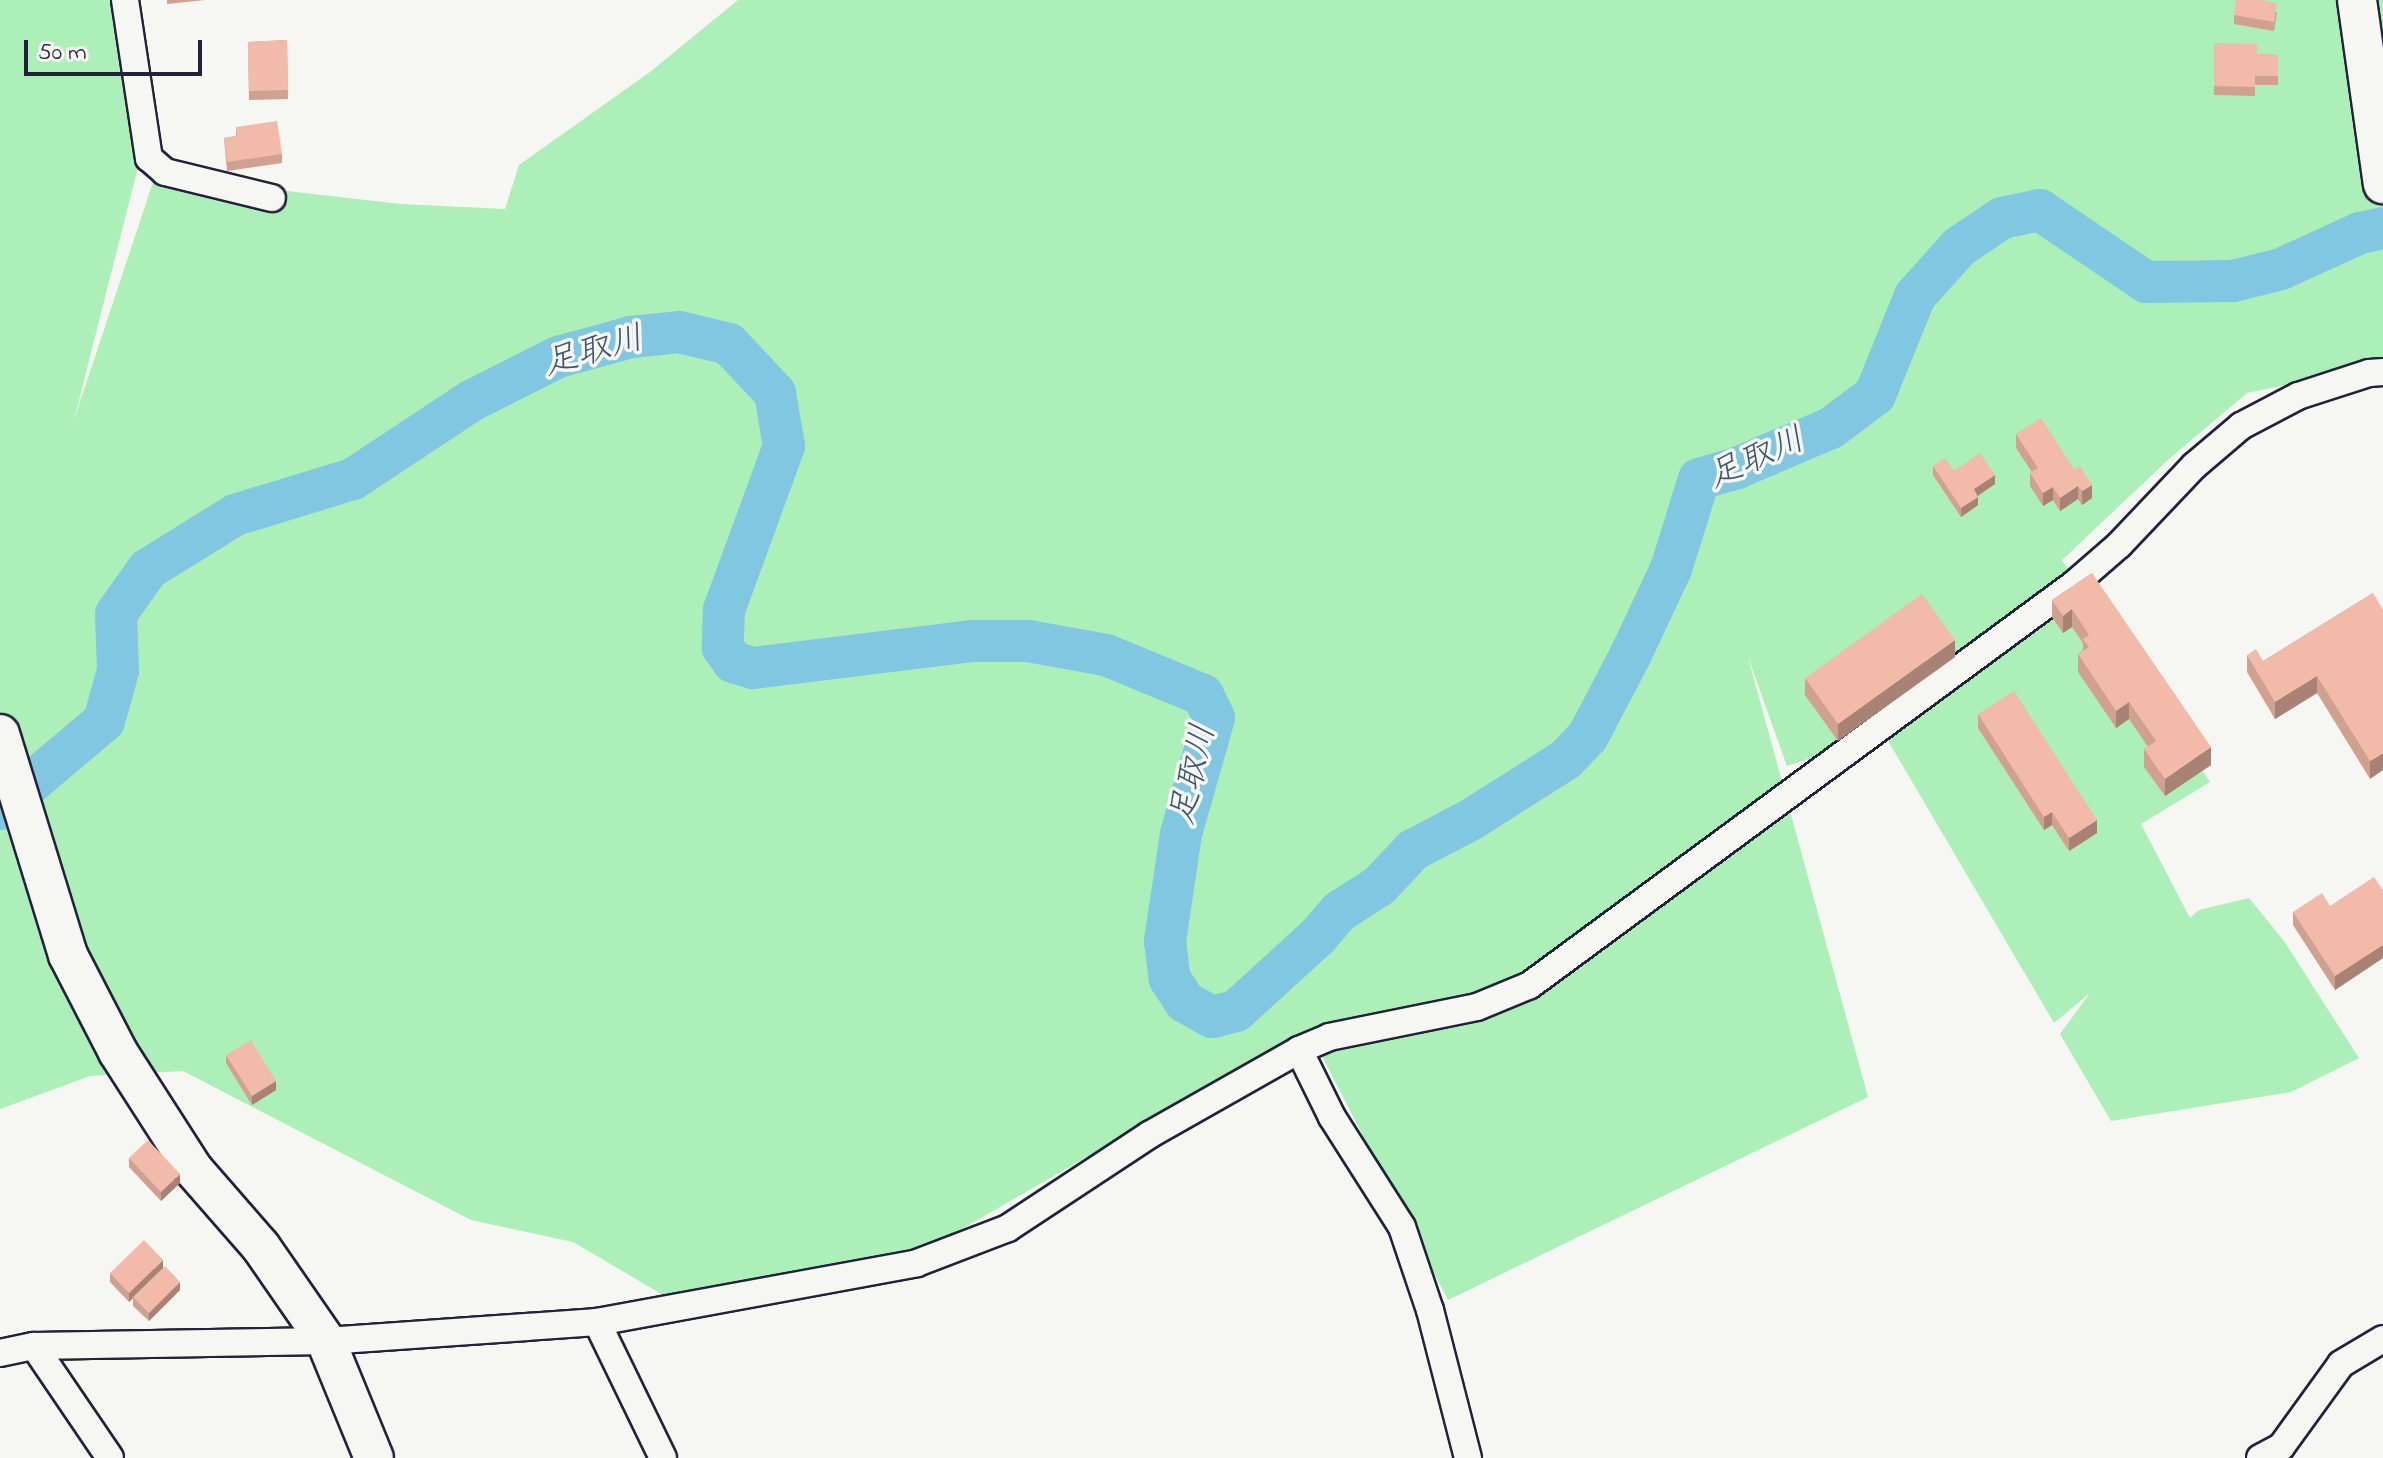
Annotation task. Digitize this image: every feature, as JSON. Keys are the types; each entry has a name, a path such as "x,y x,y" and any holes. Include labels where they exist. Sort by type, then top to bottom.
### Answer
{"street":[{"path":"125,0 149,158 165,172 272,198"},
{"path":"2357,0 2383,184"},
{"path":"0,1353 34,1346 326,1341 597,1322 917,1263 1008,1228 1149,1135 1299,1050 1329,1037 1477,1007 1530,985 2073,585 2119,545 2194,466 2241,426 2298,396 2369,373 2383,372"},
{"path":"0,734 68,955 118,1052 193,1169 261,1247 326,1341 374,1458"},
{"path":"1299,1050 1332,1117 1402,1227 1430,1310 1468,1458"},
{"path":"597,1322 663,1458"},
{"path":"2260,1458 2281,1447 2341,1364 2383,1339"},
{"path":"34,1346 110,1458"}],"green space":[{"path":"0,0 111,0 139,163 74,420 155,176 401,204 505,209 519,165 650,72 738,0 2383,0 2383,380 2333,375 2247,393 2169,459 2062,560 2210,782 2141,824 2190,918 2199,910 2249,898 2284,941 2359,1058 2291,1092 2111,1121 2060,1034 2090,993 2054,1023 1884,734 1787,766 1748,657 1868,1097 1448,1300 1311,1035 1161,1114 929,1248 670,1299 573,1242 471,1220 183,1071 90,1076 0,1109"}],"building":[{"path":"2236,0 2277,3 2274,22 2234,15"},
{"path":"287,40 288,90 249,91 248,42"},
{"path":"2214,43 2257,44 2257,54 2278,55 2278,76 2255,76 2255,87 2214,86"},
{"path":"277,121 282,154 227,162 224,138 237,136 236,127"},
{"path":"2041,418 2074,469 2080,466 2092,485 2082,491 2078,486 2060,498 2053,487 2043,493 2030,473 2038,468 2016,434"},
{"path":"1980,453 1995,475 1974,489 1978,497 1961,508 1933,466 1945,458 1954,471"},
{"path":"2092,573 2211,747 2165,779 2144,749 2156,741 2129,702 2116,711 2078,654 2089,647 2083,639 2089,635 2072,609 2063,616 2052,600"},
{"path":"2373,593 2383,610 2383,753 2370,761 2317,676 2275,702 2247,655 2256,649 2263,661"},
{"path":"1922,594 1955,640 1838,724 1805,678"},
{"path":"2014,691 2097,820 2069,838 2052,812 2044,817 1978,714"},
{"path":"2374,877 2383,889 2383,945 2335,976 2293,912 2322,893 2330,906"},
{"path":"251,1040 276,1081 252,1096 226,1055"},
{"path":"148,1140 180,1174 161,1192 129,1158"},
{"path":"144,1240 163,1260 129,1293 110,1273"},
{"path":"165,1266 180,1282 149,1313 133,1297"}],"waterway":[{"name":"足取川","path":"0,809 104,721 118,671 116,614 148,569 235,515 353,479 471,401 558,357 631,337 679,332 729,344 775,393 784,446 724,610 723,648 733,662 753,668 973,641 1028,641 1106,655 1203,695 1214,718 1181,834 1165,941 1170,979 1185,1002 1212,1017 1236,1011 1318,936 1340,911 1379,886 1413,850 1472,819 1565,760 1588,736 1630,656 1671,569 1699,479 1737,468 1831,428 1875,395 1915,296 1959,247 2002,218 2040,210 2146,282 2233,281 2281,269 2360,233 2383,228"}]}
